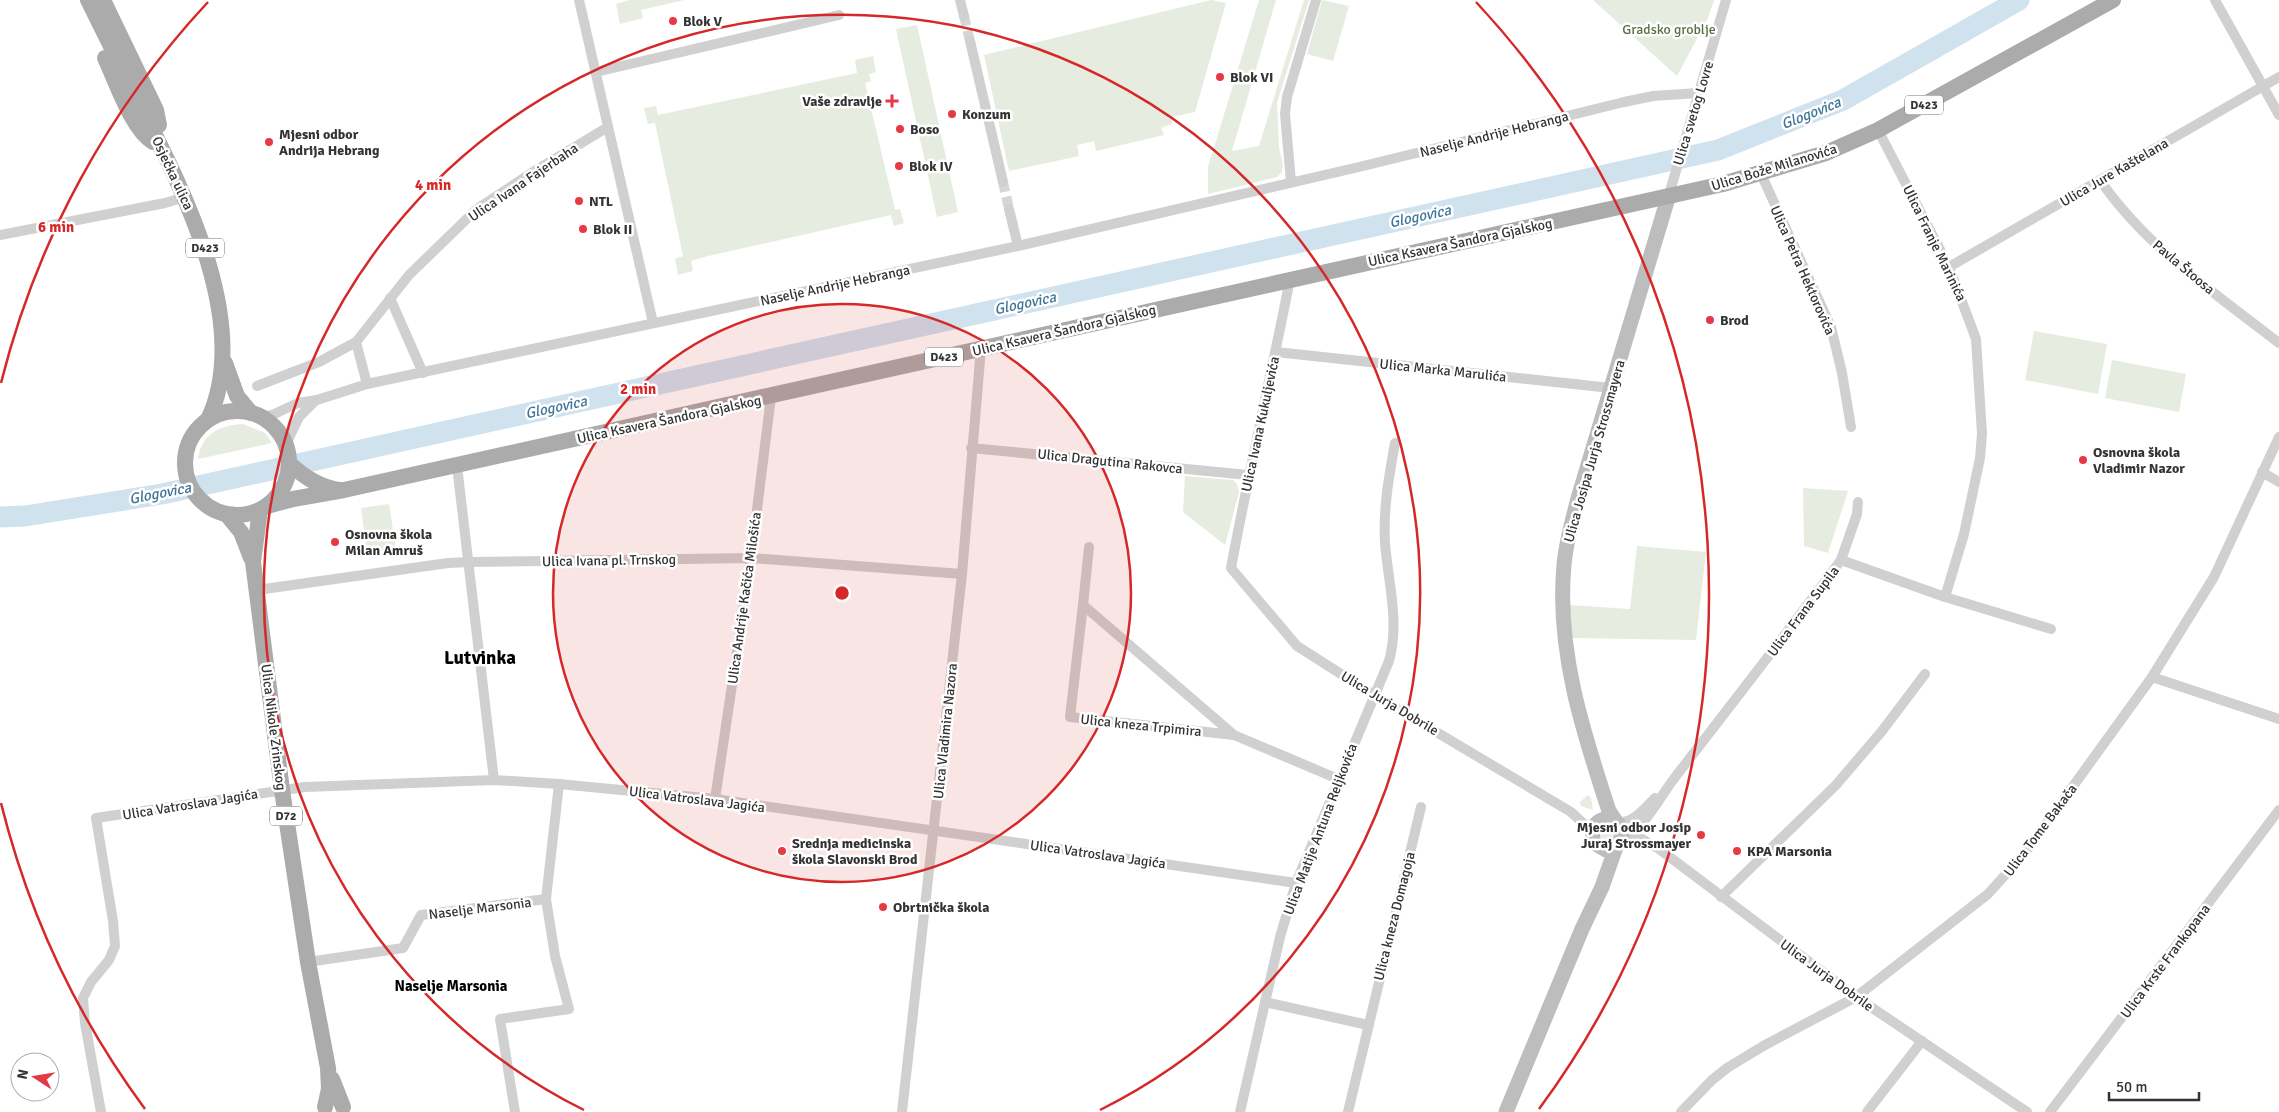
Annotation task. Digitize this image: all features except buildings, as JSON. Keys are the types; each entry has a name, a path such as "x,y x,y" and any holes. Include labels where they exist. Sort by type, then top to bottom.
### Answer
{"main road":[{"path":"77,0 134,119 150,140 162,147"},
{"name":"Osječka ulica","path":"88,0 162,147 185,197 204,246 218,308 223,357 219,391 208,420"},
{"path":"103,0 156,110 162,147"},
{"name":"Ulica Bože Milanovića","path":"1668,198 1761,174 1826,153 1878,130 2113,0"},
{"name":"Ulica Ksavera Šandora Gjalskog","path":"344,490 771,397 1290,279 1668,198"},
{"name":"Ulica Josipa Jurja Strossmayera","path":"1506,1112 1582,929 1622,842 1623,832 1609,811 1582,728 1566,648 1563,581 1569,531 1668,198"},
{"name":"Osječka ulica","path":"223,357 237,396 256,415"},
{"name":"D423","path":"239,410 256,415 273,425 288,452 308,479 330,488 344,490 293,499 240,516 227,515 209,507 193,492 185,470 187,450 192,437 208,420 239,410"},
{"path":"264,508 278,496 286,483 288,452"},
{"name":"Ulica Nikole Zrinskog","path":"253,562 264,508"},
{"name":"Ulica Nikole Zrinskog","path":"227,515 240,532 253,562 282,790 308,962 328,1068 329,1089 323,1110"},
{"name":"Ulica Josipa Jurja Strossmayera","path":"1594,768 1599,820"},
{"path":"1617,821 1607,818 1599,820 1593,826 1594,841 1606,850 1622,842"},
{"name":"Ulica Josipa Jurja Strossmayera","path":"1582,929 1600,865 1601,855 1594,841"},
{"name":"Ulica Nikole Zrinskog","path":"328,1068 344,1109"},
{"name":"D72","path":"323,1110 336,1103 344,1109"}],"street":[{"path":"579,0 653,323"},
{"path":"960,0 964,16"},
{"path":"1291,182 1285,114 1287,97 1316,0"},
{"name":"Ulica svetog Lovre","path":"1668,198 1726,0"},
{"path":"2215,0 2279,115"},
{"path":"596,72 839,15"},
{"path":"970,41 1003,182"},
{"name":"Ulica Jure Kaštelana","path":"1949,267 2279,77"},
{"name":"Naselje Andrije Hebranga","path":"256,415 272,414 298,403 317,400 367,384 1018,246 1624,102 1653,96 1698,93"},
{"name":"Ulica Ivana Fajerbaha","path":"257,386 319,362 356,342 390,298 430,254 477,209 608,126"},
{"name":"Ulica Franje Marinića","path":"1878,130 1949,267 1976,339 1982,434 1980,458 1964,534 1945,597"},
{"name":"Ulica Petra Hektorovića","path":"1761,174 1831,327 1842,373 1851,427"},
{"name":"Pavla Štoosa","path":"2100,180 2132,222 2160,247 2279,343"},
{"path":"0,235 165,203 185,197"},
{"path":"1009,209 1018,246"},
{"name":"Ulica Ivana Kukuljevića","path":"1231,568 1248,475 1276,352 1290,279"},
{"path":"390,298 423,373"},
{"path":"356,342 367,384"},
{"name":"Ulica Vladimira Nazora","path":"902,1112 962,574 971,448 981,348"},
{"name":"Ulica Marka Marulića","path":"1276,352 1611,388"},
{"name":"Ulica Andrije Kačića Milošića","path":"715,800 751,558 771,397"},
{"path":"288,452 299,417 317,400"},
{"name":"Ulica Tome Bakača","path":"1681,1112 1712,1080 1727,1068 1765,1045 1856,997 1988,894 2005,877 2024,854 2152,677 2214,577 2232,543 2279,437"},
{"name":"Ulica Matije Antuna Reljkovića","path":"1240,1112 1280,938 1296,883 1389,661 1395,629 1385,541 1385,507 1395,443"},
{"name":"Ulica Dragutina Rakovca","path":"971,448 1248,475"},
{"path":"457,466 470,562 494,780"},
{"path":"2262,472 2279,482"},
{"path":"1841,560 1857,514 1858,502"},
{"name":"Ulica kneza Trpimira","path":"1089,547 1070,716 1234,735 1338,779"},
{"name":"Ulica Ivana pl. Trnskog","path":"257,590 438,564 470,562 751,558 962,574"},
{"name":"Ulica Frana Supila","path":"1622,842 1646,820 1665,789 1752,680 1841,560 1945,597 2051,629"},
{"name":"Ulica Jurja Dobrile","path":"1231,568 1297,646 1374,695 1571,812 1585,825 1594,841"},
{"name":"Ulica kneza Trpimira","path":"1083,605 1234,735"},
{"path":"1721,896 1836,784 1882,731 1925,674"},
{"path":"2152,677 2279,719"},
{"name":"Ulica Vatroslava Jagića","path":"101,1112 84,1023 83,998 91,982 109,960 114,946 114,921 96,818 305,787 494,780 559,784 715,800 1296,883"},
{"path":"546,899 559,784"},
{"name":"Ulica Frana Supila","path":"1617,821 1627,822 1633,819 1665,789"},
{"name":"Ulica kneza Domagoja","path":"1348,1112 1421,807"},
{"name":"Ulica Krste Frankopana","path":"2050,1112 2279,810"},
{"name":"Ulica Jurja Dobrile","path":"1571,812 1599,820"},
{"name":"Ulica Jurja Dobrile","path":"1622,842 1642,838 1659,849 1856,997 2027,1112"},
{"name":"Naselje Marsonia","path":"308,962 403,948 421,915 546,899 555,956 569,1009 500,1019 515,1112"},
{"path":"1265,1002 1368,1025"},
{"path":"1868,1112 1922,1041"}],"green space":[{"path":"629,0 684,0 641,10 643,18 620,24 616,4"},
{"path":"1211,0 1226,3 1195,112 1172,117 1172,124 1161,128 1164,135 1096,151 1094,141 1077,145 1079,156 1009,171 984,55"},
{"path":"1259,0 1276,0 1232,151 1259,146 1304,0 1309,0 1277,103 1279,148 1283,164 1282,172 1277,177 1208,194 1208,167"},
{"path":"1322,0 1349,6 1333,61 1307,54"},
{"name":"Gradsko groblje","path":"1593,0 1714,0 1708,18 1677,76"},
{"path":"917,25 958,212 937,217 896,29"},
{"path":"873,56 876,72 869,74 871,81 865,83 895,210 900,209 904,223 894,226 891,215 708,256 691,261 693,271 678,275 675,259 683,256 655,123 648,124 644,108 656,106 658,115 857,73 855,60"},
{"path":"2034,331 2107,344 2098,394 2025,380"},
{"path":"2112,360 2186,374 2179,412 2105,398"},
{"path":"243,424 265,433 272,443 198,459 203,443 213,432 227,426"},
{"path":"1185,476 1233,480 1237,484 1239,492 1225,545 1183,512"},
{"path":"1803,488 1848,491 1828,553 1804,546"},
{"path":"389,504 396,550 367,554 361,508"},
{"path":"1637,546 1706,552 1696,640 1572,638 1569,605 1630,609"},
{"path":"1588,795 1591,798 1593,810 1581,806 1580,802"},
{"path":"1605,827 1611,827 1615,834 1611,841 1605,841 1601,837 1601,831"}],"waterway":[{"name":"Glogovica","path":"0,517 25,516 162,494 1718,150 1843,100 2019,0"}],"tunnel":[{"path":"964,16 970,41"},
{"path":"1003,182 1009,209"}],"place":[{"name":"Blok V","path":"673,21"},
{"name":"Blok VI","path":"1220,77"},
{"name":"Vaše zdravlje","path":"892,101"},
{"name":"Konzum","path":"952,114"},
{"name":"Boso","path":"900,129"},
{"name":"Mjesni odbor Andrija Hebrang","path":"269,142"},
{"name":"Blok IV","path":"899,166"},
{"name":"NTL","path":"579,201"},
{"name":"Blok II","path":"583,229"},
{"name":"Brod","path":"1710,320"},
{"name":"Osnovna škola Vladimir Nazor","path":"2083,460"},
{"name":"Osnovna škola Milan Amruš","path":"335,542"},
{"name":"Mjesni odbor Josip Juraj Strossmayer","path":"1701,835"},
{"name":"Srednja medicinska škola Slavonski Brod","path":"782,851"},
{"name":"KPA Marsonia","path":"1737,851"},
{"name":"Obrtnička škola","path":"883,907"}],"district":[{"name":"Lutvinka","path":"480,657"},
{"name":"Naselje Marsonia","path":"451,986"}]}
